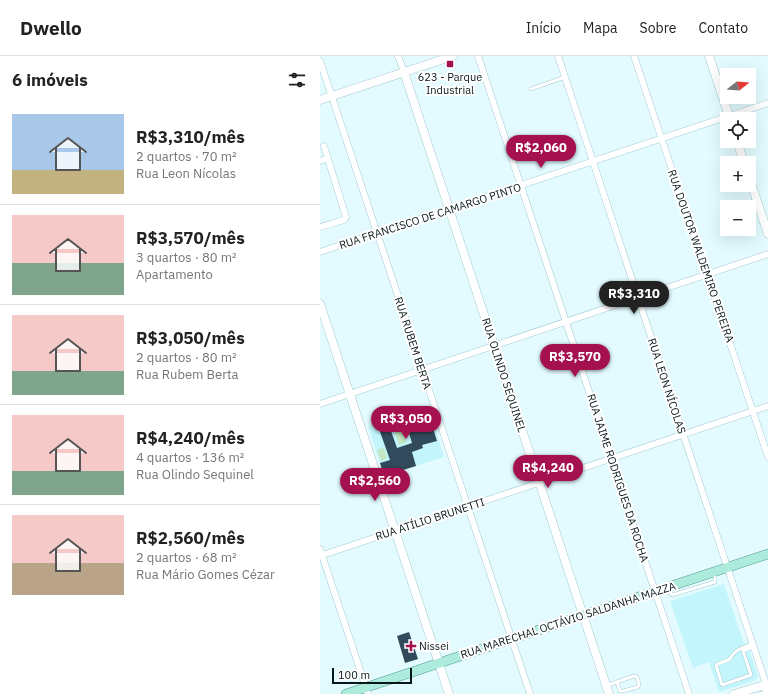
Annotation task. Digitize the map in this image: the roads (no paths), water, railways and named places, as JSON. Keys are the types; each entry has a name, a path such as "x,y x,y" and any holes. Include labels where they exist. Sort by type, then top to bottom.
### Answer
{"main road":[{"name":"RUA MARECHAL OCTÁVIO SALDANHA MAZZA","path":"349,693 367,691 439,663 768,554"}],"street":[{"name":"RUA OLINDO SEQUINEL","path":"398,56 609,694"},
{"path":"320,100 453,56"},
{"name":"RUA JAIME RODRIGUES DA ROCHA","path":"478,56 689,694"},
{"name":"RUA LEON NÍCOLAS","path":"558,56 753,645 766,690"},
{"name":"RUA DOUTOR WALDEMIRO PEREIRA","path":"634,56 768,457"},
{"path":"709,56 727,112"},
{"name":"RUA RUBEM BERTA","path":"320,61 530,694"},
{"name":"RUA FRANCISCO DE CAMARGO PINTO","path":"745,112 768,103"},
{"name":"RUA FRANCISCO DE CAMARGO PINTO","path":"320,252 593,161 720,121"},
{"path":"320,227 344,220 346,217 324,146"},
{"path":"320,161 328,158"},
{"path":"754,192 768,234"},
{"path":"320,404 768,254"},
{"path":"320,307 449,694"},
{"name":"RUA ATÍLIO BRUNETTI","path":"321,553 395,531 768,406"},
{"path":"321,553 367,691"},
{"path":"734,694 766,690"}],"lane":[{"path":"531,89 565,77"},
{"path":"666,588 672,596 706,587 715,582 715,572"},
{"path":"742,649 750,675 722,685 716,665 730,659 731,656 742,649 753,645"},
{"path":"606,685 635,676 639,684 638,687 623,691 620,690 617,682"}],"place":[{"name":"623 - Parque Industrial","path":"450,64"},
{"name":"Nissei","path":"411,646"}]}
